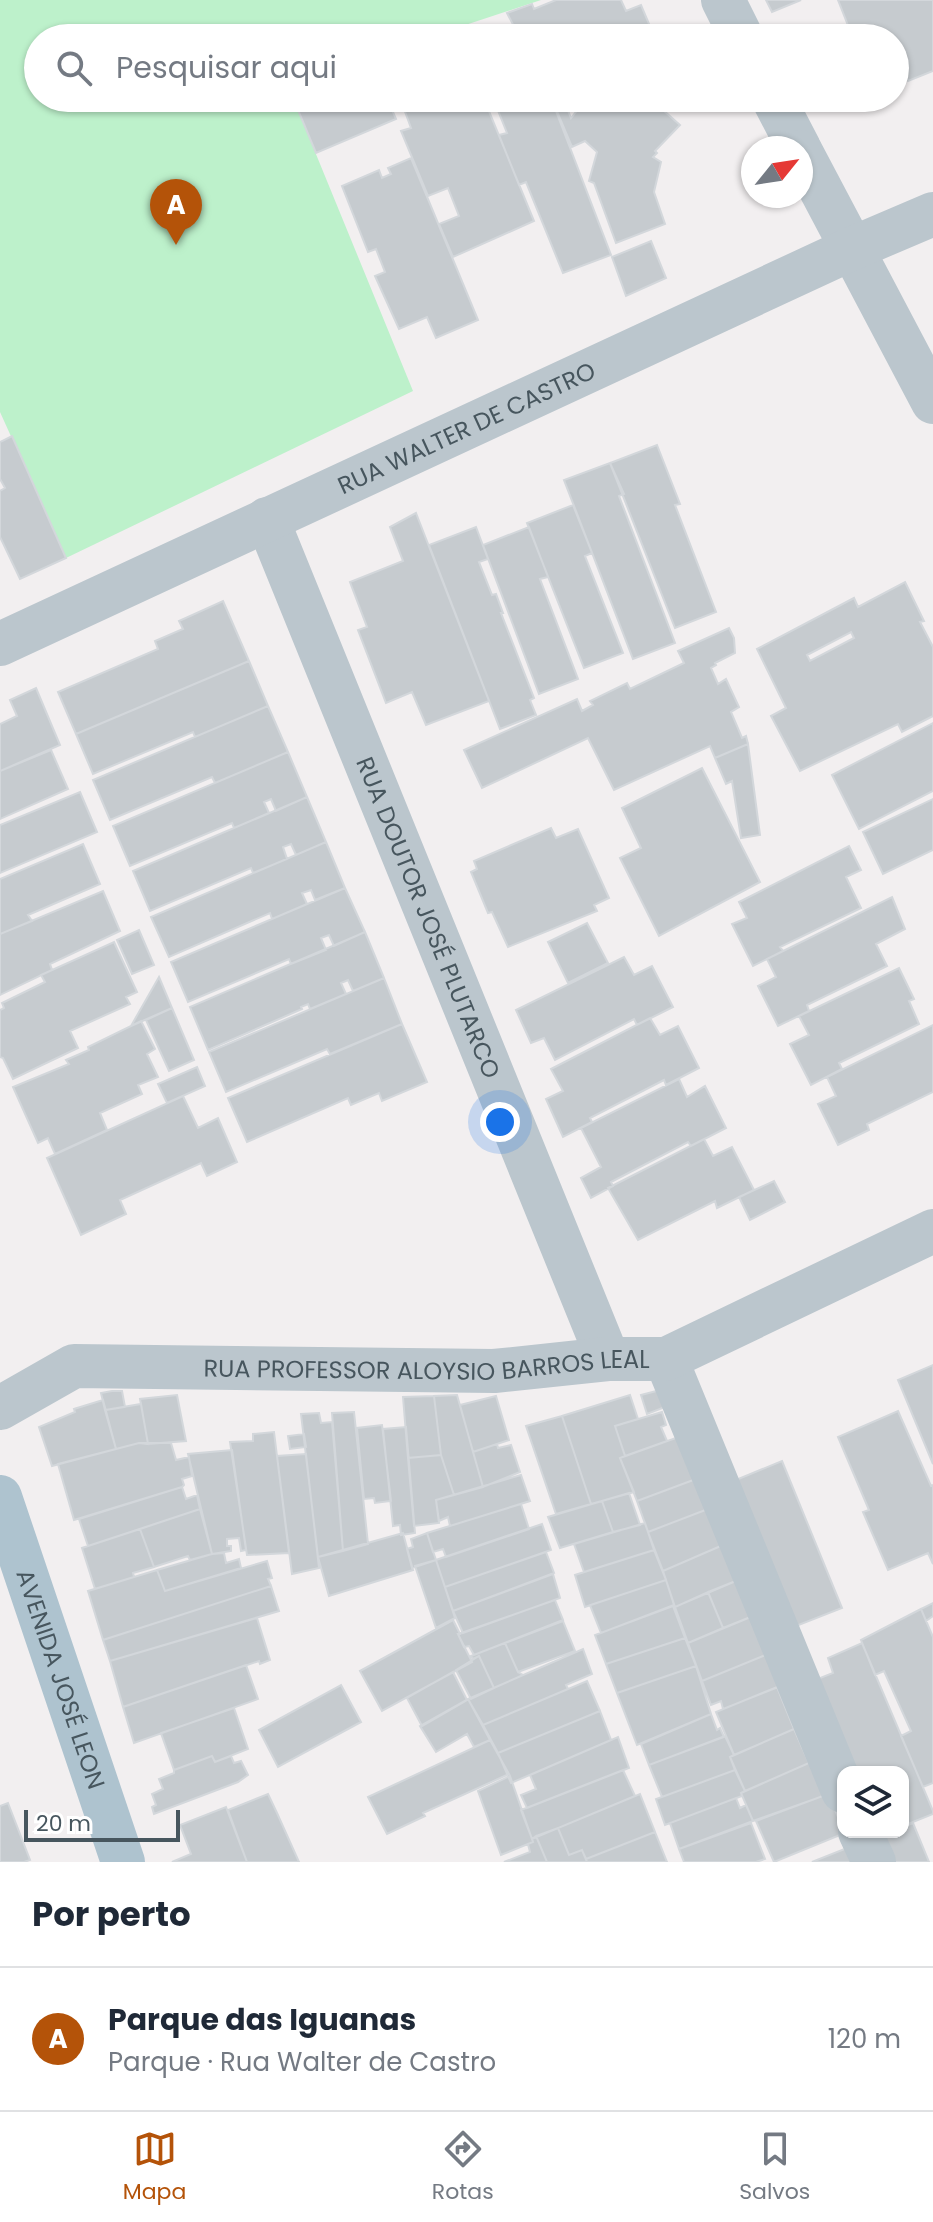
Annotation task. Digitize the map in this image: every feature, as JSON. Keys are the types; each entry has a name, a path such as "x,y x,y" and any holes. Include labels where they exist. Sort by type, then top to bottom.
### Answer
{"main road":[{"name":"AVENIDA JOSÉ LEON","path":"0,1497 123,1862"}],"street":[{"path":"723,0 735,24"},
{"path":"780,112 793,136"},
{"path":"813,175 933,402"},
{"name":"RUA WALTER DE CASTRO","path":"0,644 851,249 933,214"},
{"name":"RUA DOUTOR JOSÉ PLUTARCO","path":"267,519 608,1359"},
{"name":"RUA PROFESSOR ALOYSIO BARROS LEAL","path":"0,1408 74,1366 494,1371 608,1359 666,1359 933,1231"},
{"path":"666,1359 837,1776"},
{"path":"863,1838 874,1862"}],"green space":[{"path":"0,0 541,0 468,24 24,24 24,112 299,112 413,391 66,558 0,412"}],"building":[{"path":"556,0 621,0 626,11 641,5 649,24 513,24 507,13 532,4 534,9"},
{"path":"766,0 801,0 772,12"},
{"path":"838,0 933,0 933,71 909,81 909,24 847,24"},
{"path":"299,112 393,112 396,119 316,153"},
{"path":"405,112 489,112 534,221 453,257 439,224 459,216 448,188 428,196 401,131 411,128"},
{"path":"499,112 556,112 611,255 563,273 526,182 519,185 499,135 507,133"},
{"path":"557,112 569,112 571,118 576,112 665,112 680,125 653,157 661,162 654,192 665,224 616,243 594,183 589,181 597,152 585,141 572,147"},
{"path":"411,158 478,320 436,338 427,317 399,329 375,276 385,272 376,249 368,252 342,186 379,170 382,178 391,174 388,168"},
{"path":"651,241 666,278 626,296 612,257"},
{"path":"12,436 66,558 20,579 0,537 0,491 5,488 0,479 0,442"},
{"path":"657,445 680,504 675,505 716,612 675,628 610,463"},
{"path":"610,463 624,494 619,496 675,643 633,659 564,480"},
{"path":"573,505 592,553 585,556 623,653 584,668 527,523"},
{"path":"416,513 489,701 426,725 412,692 386,703 358,630 367,627 350,582 403,561 390,527"},
{"path":"476,527 488,559 479,562 492,595 496,594 534,698 530,700 536,715 500,729 429,545"},
{"path":"529,527 548,577 540,579 578,679 539,694 483,545"},
{"path":"905,582 933,647 933,716 902,732 898,724 800,771 771,716 786,708 757,649 854,598 858,607","holes":["851,632 854,638 810,661 807,655"]},
{"path":"223,601 249,661 76,734 58,692 158,649 155,641 183,629 179,621"},
{"path":"729,628 734,638 735,653 711,668 718,684 726,679 739,707 731,712 742,738 746,736 748,744 715,758 710,746 614,790 588,738 482,788 464,750 577,699 582,711 593,705 590,701 627,683 630,689 684,663 678,651"},
{"path":"249,661 268,706 195,737 193,732 93,774 76,734"},
{"path":"36,688 60,745 0,771 0,724 17,716 10,700"},
{"path":"268,706 288,752 215,783 212,777 110,820 93,780"},
{"path":"933,723 933,791 859,829 832,775"},
{"path":"748,744 760,835 741,838 732,781 726,784 715,758"},
{"path":"51,750 68,789 0,819 0,771"},
{"path":"288,752 307,797 276,811 271,799 264,802 269,813 234,828 232,823 130,866 113,826"},
{"path":"702,768 760,882 659,936 620,858 641,848 622,808"},
{"path":"80,792 97,832 0,873 0,825"},
{"path":"307,797 326,842 296,855 291,844 283,847 287,859 253,873 251,868 150,911 133,871"},
{"path":"933,799 933,850 883,874 863,832"},
{"path":"551,828 556,838 578,829 609,898 594,905 597,911 508,947 492,912 488,913 471,872 477,869 474,861"},
{"path":"326,842 345,888 315,900 311,890 302,893 307,904 272,919 270,913 169,957 151,917"},
{"path":"83,844 100,884 28,915 32,921 0,934 0,879"},
{"path":"849,846 861,870 846,877 861,908 780,947 783,951 753,966 732,924 747,918 739,902"},
{"path":"345,888 365,932 334,946 329,935 321,938 326,950 291,964 289,959 188,1002 171,962"},
{"path":"103,891 120,931 50,964 52,970 0,995 0,934"},
{"path":"892,897 905,929 876,944 887,966 807,1005 809,1011 778,1026 758,986 776,977 767,959"},
{"path":"587,923 608,963 568,983 548,942"},
{"path":"139,930 154,965 132,974 117,940"},
{"path":"365,932 384,978 353,991 348,980 341,983 346,994 310,1009 308,1004 208,1050 190,1007"},
{"path":"114,942 137,992 126,997 130,1004 70,1031 78,1048 13,1079 0,1057 2,1003 45,982 41,975"},
{"path":"624,957 634,975 652,966 673,1007 637,1025 634,1019 555,1060 544,1038 531,1043 516,1010"},
{"path":"899,968 914,999 909,1001 919,1024 839,1063 842,1069 811,1085 790,1044 809,1035 799,1016"},
{"path":"159,977 172,1008 131,1026"},
{"path":"384,978 402,1024 330,1054 327,1049 226,1092 209,1052"},
{"path":"172,1008 194,1060 169,1071 146,1020"},
{"path":"650,1018 660,1035 678,1026 699,1068 666,1085 664,1080 590,1118 592,1122 563,1137 546,1099 563,1091 551,1069"},
{"path":"141,1021 155,1049 147,1054 158,1077 138,1085 142,1094 100,1113 107,1130 55,1154 48,1138 38,1143 13,1087 69,1064 66,1060"},
{"path":"402,1024 427,1082 382,1101 379,1093 351,1105 348,1098 247,1142 228,1098"},
{"path":"933,1025 933,1092 867,1124 869,1130 838,1145 818,1104 836,1096 827,1077"},
{"path":"197,1067 205,1086 167,1103 158,1084"},
{"path":"679,1079 687,1097 705,1086 726,1128 691,1146 688,1142 611,1182 613,1186 591,1198 581,1178 601,1167 581,1128"},
{"path":"183,1096 198,1128 218,1118 237,1162 207,1176 201,1163 120,1200 126,1214 81,1235 47,1158"},
{"path":"704,1139 713,1156 732,1147 754,1190 717,1208 715,1201 638,1240 608,1188"},
{"path":"774,1181 785,1202 750,1220 739,1197"},
{"path":"933,1365 933,1464 898,1380"},
{"path":"668,1388 673,1404 647,1414 641,1395"},
{"path":"122,1391 125,1407 105,1410 101,1393"},
{"path":"177,1395 186,1441 148,1444 140,1399"},
{"path":"457,1395 483,1487 454,1495 441,1455 434,1396"},
{"path":"630,1395 638,1419 615,1426 625,1456 620,1458 634,1492 591,1504 562,1416"},
{"path":"434,1396 441,1455 408,1458 403,1397"},
{"path":"496,1396 509,1440 473,1452 460,1405"},
{"path":"103,1400 116,1449 52,1466 39,1427 75,1412 74,1409"},
{"path":"141,1404 148,1444 116,1449 105,1410"},
{"path":"898,1411 933,1485 933,1564 928,1553 888,1570 863,1512 869,1510 838,1437"},
{"path":"354,1412 368,1544 343,1551 332,1413"},
{"path":"662,1412 666,1425 661,1427 667,1441 625,1456 615,1426"},
{"path":"319,1413 321,1423 332,1422 343,1551 318,1557 301,1414"},
{"path":"562,1416 591,1504 556,1514 526,1426"},
{"path":"382,1425 391,1501 375,1503 374,1498 364,1499 357,1428"},
{"path":"406,1427 415,1533 401,1535 400,1525 393,1526 383,1429"},
{"path":"274,1432 289,1553 247,1555 230,1442 253,1441 253,1434"},
{"path":"304,1434 306,1447 290,1449 288,1436"},
{"path":"684,1435 696,1479 637,1501 620,1458"},
{"path":"139,1443 171,1443 176,1460 189,1457 192,1476 182,1479 182,1487 74,1520 58,1464"},
{"path":"497,1444 498,1448 511,1445 520,1472 483,1487 473,1452"},
{"path":"232,1450 246,1550 241,1551 239,1538 227,1539 231,1551 212,1554 188,1454"},
{"path":"306,1454 319,1568 292,1574 277,1456"},
{"path":"441,1455 454,1495 436,1500 439,1523 414,1526 408,1458"},
{"path":"782,1461 842,1608 791,1628 731,1482"},
{"path":"521,1475 530,1501 450,1526 448,1517 439,1521 436,1500"},
{"path":"696,1479 708,1509 648,1532 637,1501"},
{"path":"182,1487 186,1499 197,1495 200,1509 88,1546 79,1519"},
{"path":"629,1493 640,1525 613,1532 602,1501"},
{"path":"602,1501 613,1532 560,1548 548,1517"},
{"path":"521,1504 529,1529 446,1557 443,1549 433,1552 427,1533"},
{"path":"200,1509 212,1554 190,1560 188,1556 154,1567 140,1529"},
{"path":"708,1509 723,1545 663,1571 648,1532"},
{"path":"645,1523 654,1550 584,1572 574,1544"},
{"path":"542,1524 551,1550 445,1587 436,1560"},
{"path":"140,1529 154,1567 95,1589 82,1548"},
{"path":"403,1533 413,1570 329,1596 318,1557"},
{"path":"427,1533 436,1560 412,1568 407,1549 413,1547 411,1539"},
{"path":"723,1545 743,1578 675,1607 663,1571"},
{"path":"654,1550 666,1580 585,1607 575,1575"},
{"path":"546,1552 554,1573 453,1611 445,1587"},
{"path":"224,1553 226,1563 239,1559 241,1568 165,1591 157,1570"},
{"path":"436,1560 455,1618 436,1628 415,1566"},
{"path":"267,1561 271,1586 103,1640 88,1591 157,1570 165,1591"},
{"path":"553,1574 560,1598 463,1633 453,1611"},
{"path":"666,1580 674,1605 601,1633 590,1605"},
{"path":"738,1580 753,1616 723,1628 708,1592"},
{"path":"271,1586 279,1611 110,1661 103,1640"},
{"path":"708,1592 723,1628 688,1643 675,1607"},
{"path":"555,1600 563,1620 474,1655 469,1646 464,1647 458,1634"},
{"path":"933,1603 933,1616 926,1621 921,1609"},
{"path":"673,1606 685,1638 606,1664 595,1635"},
{"path":"921,1609 933,1637 933,1783 923,1787 901,1736 911,1731 884,1671 875,1675 861,1640"},
{"path":"753,1616 768,1654 702,1681 688,1643"},
{"path":"257,1618 270,1660 123,1707 110,1661"},
{"path":"453,1620 472,1662 382,1711 360,1671"},
{"path":"563,1621 575,1651 518,1672 505,1643"},
{"path":"685,1638 696,1666 617,1693 606,1664"},
{"path":"505,1643 518,1672 523,1675 494,1688 479,1656 473,1659 471,1656"},
{"path":"862,1643 933,1814 909,1824 909,1766 841,1766 815,1680 833,1673 828,1658"},
{"path":"583,1649 592,1674 566,1685 568,1689 483,1725 468,1699"},
{"path":"768,1654 781,1686 723,1709 721,1701 711,1705 702,1681"},
{"path":"479,1656 494,1688 471,1699 456,1670"},
{"path":"246,1665 258,1699 134,1743 123,1707"},
{"path":"696,1666 711,1714 637,1745 617,1693"},
{"path":"453,1672 467,1700 422,1726 407,1698"},
{"path":"587,1681 600,1711 498,1753 483,1725"},
{"path":"341,1685 361,1722 278,1767 259,1730"},
{"path":"777,1687 794,1729 734,1755 716,1712"},
{"path":"468,1699 490,1740 474,1747 467,1734 436,1752 420,1726"},
{"path":"234,1708 248,1749 215,1762 212,1756 174,1770 161,1733"},
{"path":"600,1711 611,1740 511,1783 498,1753"},
{"path":"711,1714 717,1730 720,1728 724,1737 649,1765 641,1744"},
{"path":"794,1729 809,1763 745,1791 730,1757"},
{"path":"725,1736 734,1755 730,1757 735,1770 662,1797 649,1765"},
{"path":"618,1737 629,1768 527,1808 521,1795 536,1789 530,1775"},
{"path":"490,1740 509,1774 423,1813 425,1816 387,1834 368,1797"},
{"path":"212,1756 215,1762 231,1756 234,1763 241,1761 248,1775 238,1782 154,1814 152,1807 156,1805 152,1794 163,1789 159,1779"},
{"path":"811,1762 826,1795 753,1821 741,1793"},
{"path":"623,1770 635,1796 532,1839 521,1810"},
{"path":"735,1770 745,1791 741,1793 742,1796 665,1825 656,1799"},
{"path":"510,1776 533,1842 501,1855 478,1791"},
{"path":"268,1794 299,1862 247,1862 228,1810"},
{"path":"640,1794 655,1832 586,1859 582,1850 569,1855 558,1828"},
{"path":"828,1794 837,1815 837,1836 774,1862 756,1821"},
{"path":"736,1798 740,1808 746,1805 753,1821 679,1849 670,1823"},
{"path":"8,1803 30,1860 24,1862 0,1862 0,1806"},
{"path":"226,1807 247,1862 172,1862 191,1854 180,1825"},
{"path":"751,1823 765,1859 756,1862 684,1862 679,1849"},
{"path":"913,1823 929,1862 880,1862 874,1840 909,1838 909,1825"},
{"path":"558,1828 569,1855 582,1850 587,1862 547,1862 536,1836"},
{"path":"655,1832 667,1862 587,1862 586,1859"},
{"path":"536,1836 547,1862 504,1862 530,1852 528,1844"},
{"path":"852,1846 859,1862 812,1862"}],"place":[{"name":"Parque das Iguanas","path":"176,245"}]}
